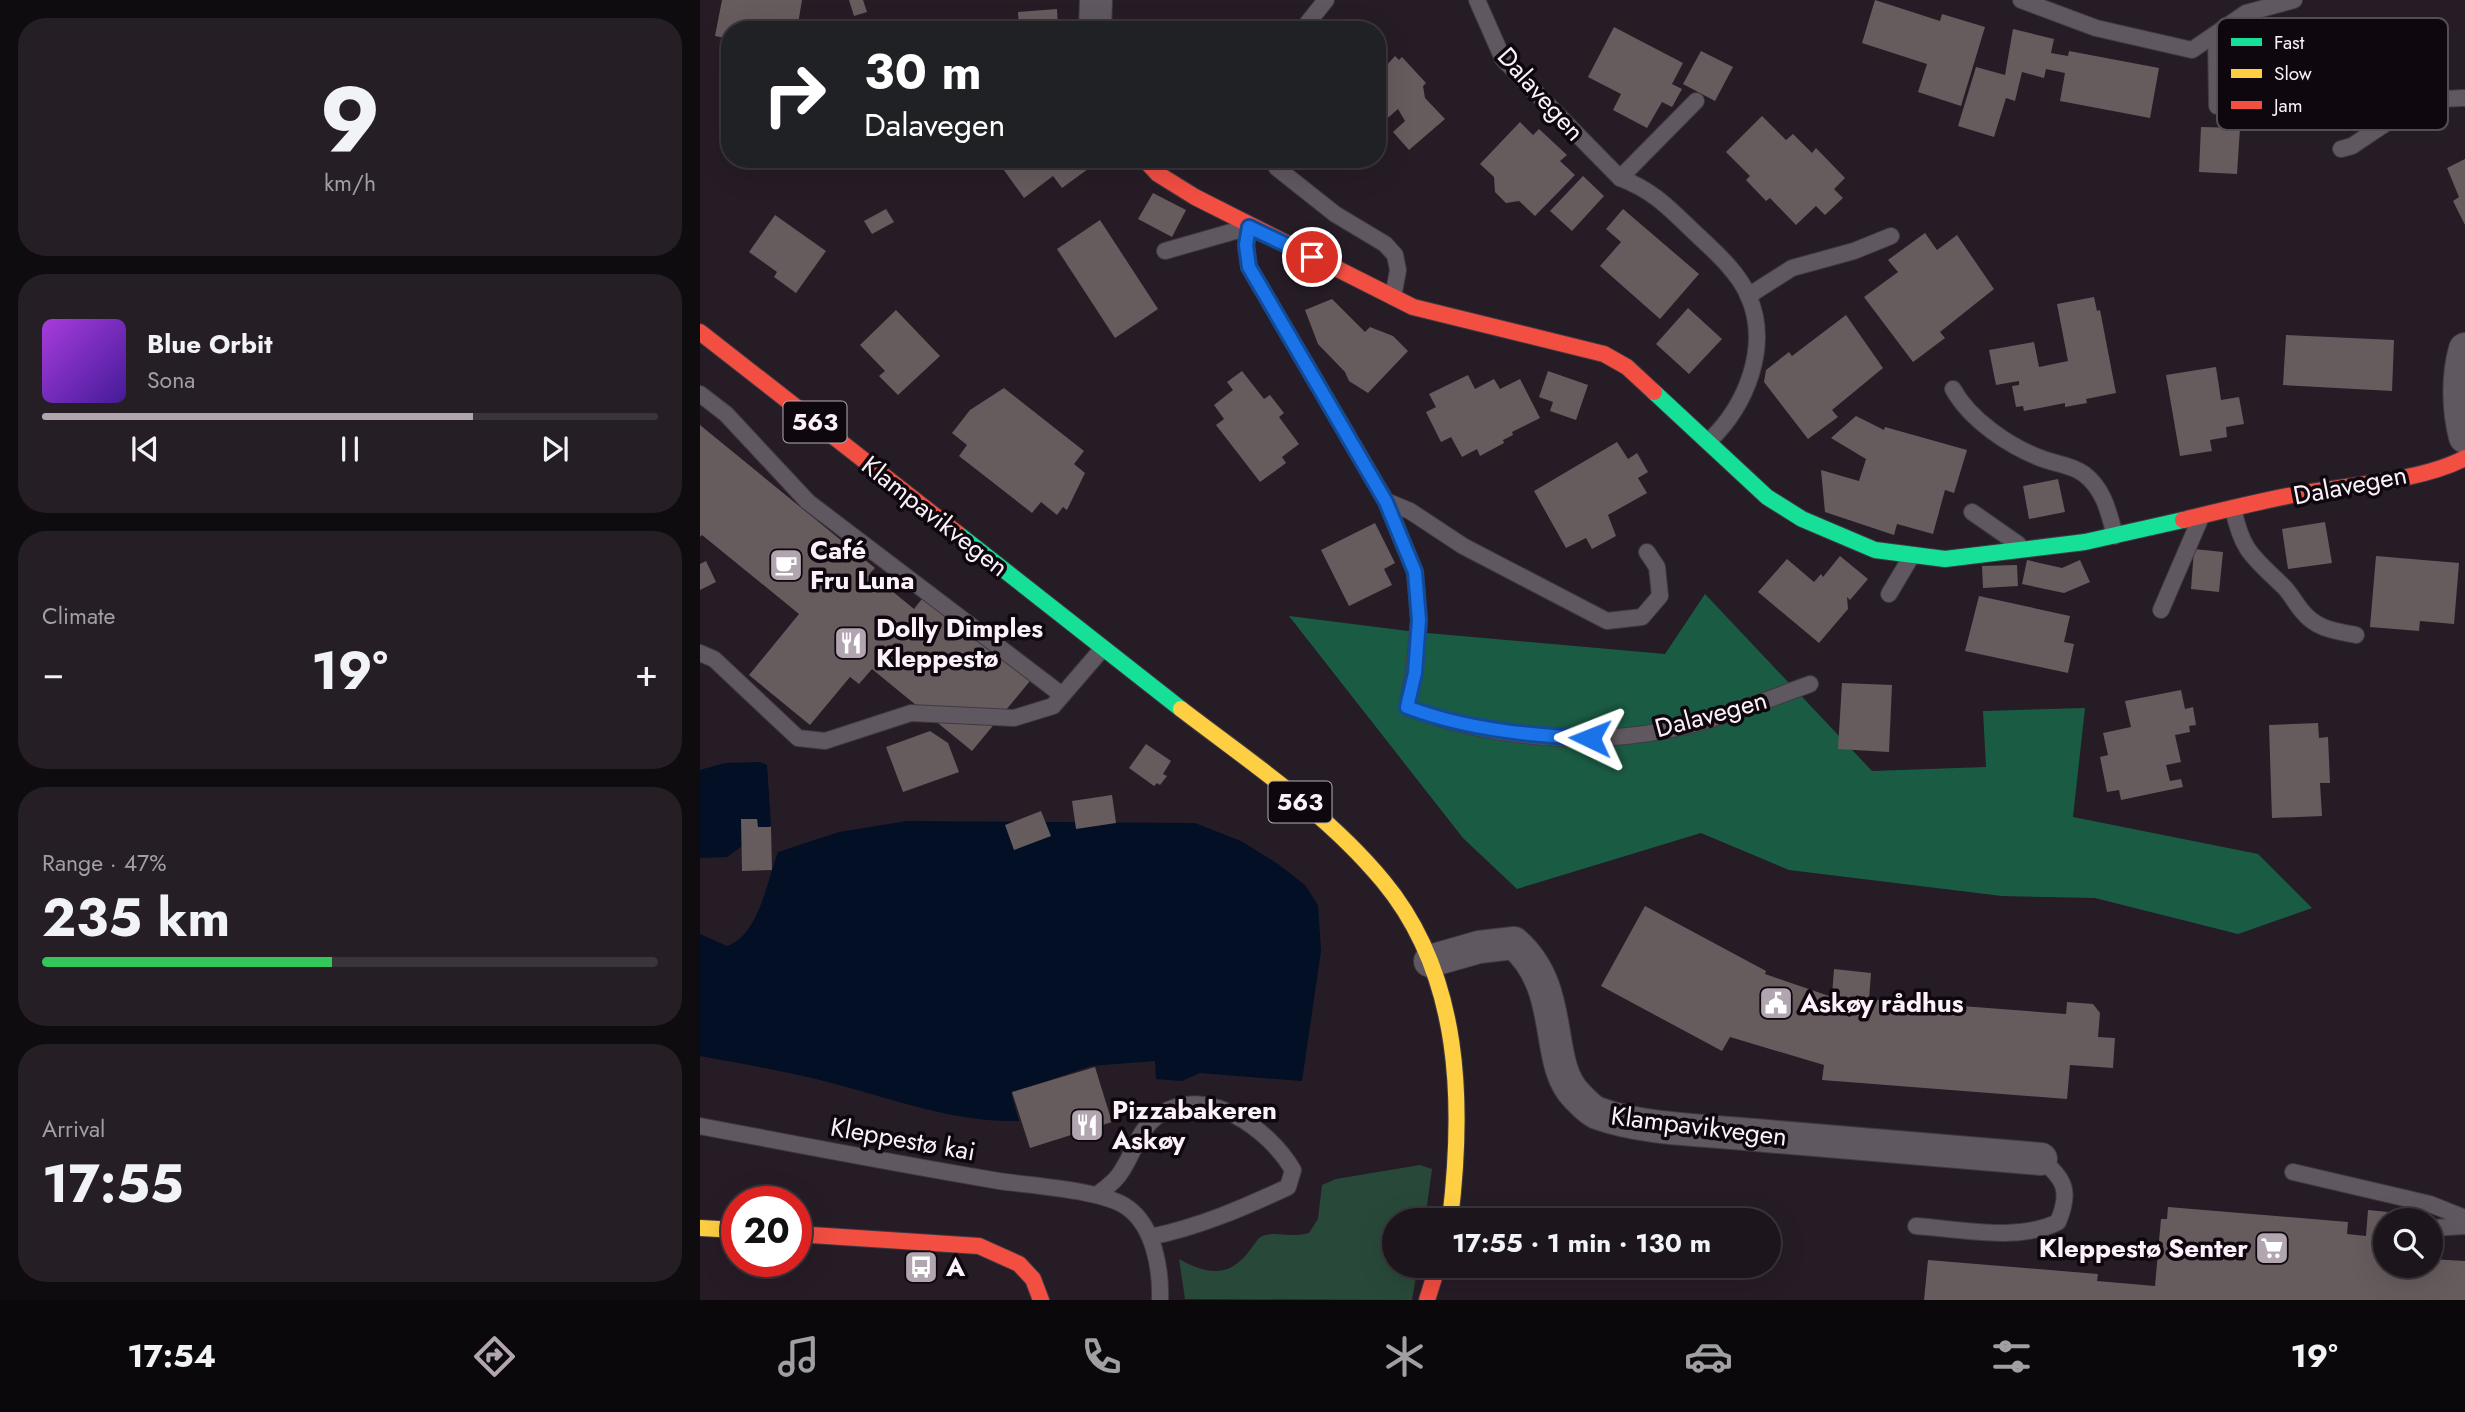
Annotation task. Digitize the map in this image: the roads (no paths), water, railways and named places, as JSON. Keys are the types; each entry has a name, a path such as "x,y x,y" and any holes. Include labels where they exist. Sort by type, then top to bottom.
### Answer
{"main road":[{"name":"Dalavegen","path":"1154,168 1167,180 1249,227 1393,298 1438,316 1604,354 1627,367 1768,497 1802,519 1875,550 1911,557 1945,559 2115,536 2233,508 2452,465 2465,458"},
{"name":"Klampavikvegen","path":"700,332 1304,805 1385,883 1430,961 1447,1019 1457,1090 1459,1136 1451,1208"},
{"path":"700,1228 721,1229"},
{"path":"812,1235 979,1246 1003,1252 1022,1264 1031,1276 1041,1300"},
{"path":"1427,1300 1434,1278"},
{"path":"1444,1300 1445,1278"}],"street":[{"path":"1089,21 1095,0"},
{"path":"2465,349 2460,385 2461,421 2465,437"},
{"name":"Klampavikvegen","path":"1430,961 1479,947 1514,943 1531,958 1549,999 1563,1071 1574,1094 1594,1112 1625,1121 1726,1132 2041,1159"}],"lane":[{"path":"1309,21 1326,0"},
{"name":"Dalavegen","path":"1477,0 1503,59 1620,178 1644,187 1657,197 1731,270 1748,296 1756,352 1746,392 1727,424 1709,441"},
{"path":"2021,0 2096,28 2182,49 2192,50 2216,34"},
{"path":"2239,18 2246,13 2294,0"},
{"path":"2216,34 2217,106"},
{"path":"1620,178 1696,101"},
{"path":"2341,149 2352,146 2377,130"},
{"path":"1278,168 1335,214 1385,244 1395,255 1398,270 1393,298"},
{"path":"1165,251 1249,227"},
{"name":"Dalavegen","path":"1249,227 1246,245 1249,267 1386,502 1415,572 1419,620 1415,673 1407,707 1430,716 1492,729 1590,738 1666,731 1810,684"},
{"path":"1748,296 1792,268 1854,251 1891,236"},
{"path":"1953,389 1972,413 2026,451 2084,474 2106,503 2115,536"},
{"path":"700,394 726,414 808,502 1062,695"},
{"path":"1386,502 1410,511 1463,546 1607,621 1642,617 1660,596 1657,567 1647,552"},
{"path":"2233,508 2239,537 2250,555 2284,586 2303,613 2327,630 2356,635"},
{"path":"1972,513 2026,549"},
{"path":"2161,610 2202,515"},
{"path":"1889,594 1911,557"},
{"path":"700,653 714,659 798,738 825,741 911,713 1014,718 1053,706 1105,647"},
{"path":"1098,1194 1120,1175 1142,1132 1159,1115 1180,1106 1205,1104 1228,1111 1281,1150 1293,1170 1288,1187 1227,1215 1183,1231 1150,1237"},
{"name":"Kleppestø kai","path":"700,1126 905,1166 1055,1191 1098,1194 1127,1207 1141,1220 1150,1237 1160,1300"},
{"path":"1916,1226 2040,1231 2058,1222 2067,1201 2060,1176 2041,1159"},
{"path":"2293,1172 2430,1205 2465,1218"},
{"path":"2443,1227 2465,1226"}],"water":[{"path":"760,762 767,765 771,825 727,857 700,858 700,770 725,763"},
{"path":"907,821 1195,823 1241,841 1278,864 1305,885 1318,905 1321,951 1302,1081 1200,1073 1182,1081 1156,1079 1155,1061 1091,1066 1011,1093 1019,1121 993,1120 942,1113 816,1079 700,1056 700,934 727,946 747,931 760,906 778,852 839,832"}],"place":[{"name":"Café Fru Luna","path":"786,565"},
{"name":"Dolly Dimples Kleppestø","path":"851,643"},
{"name":"Askøy rådhus","path":"1776,1003"},
{"name":"Pizzabakeren Askøy","path":"1087,1125"},
{"name":"Kleppestø Senter","path":"2272,1248"},
{"name":"A","path":"921,1267"}]}
